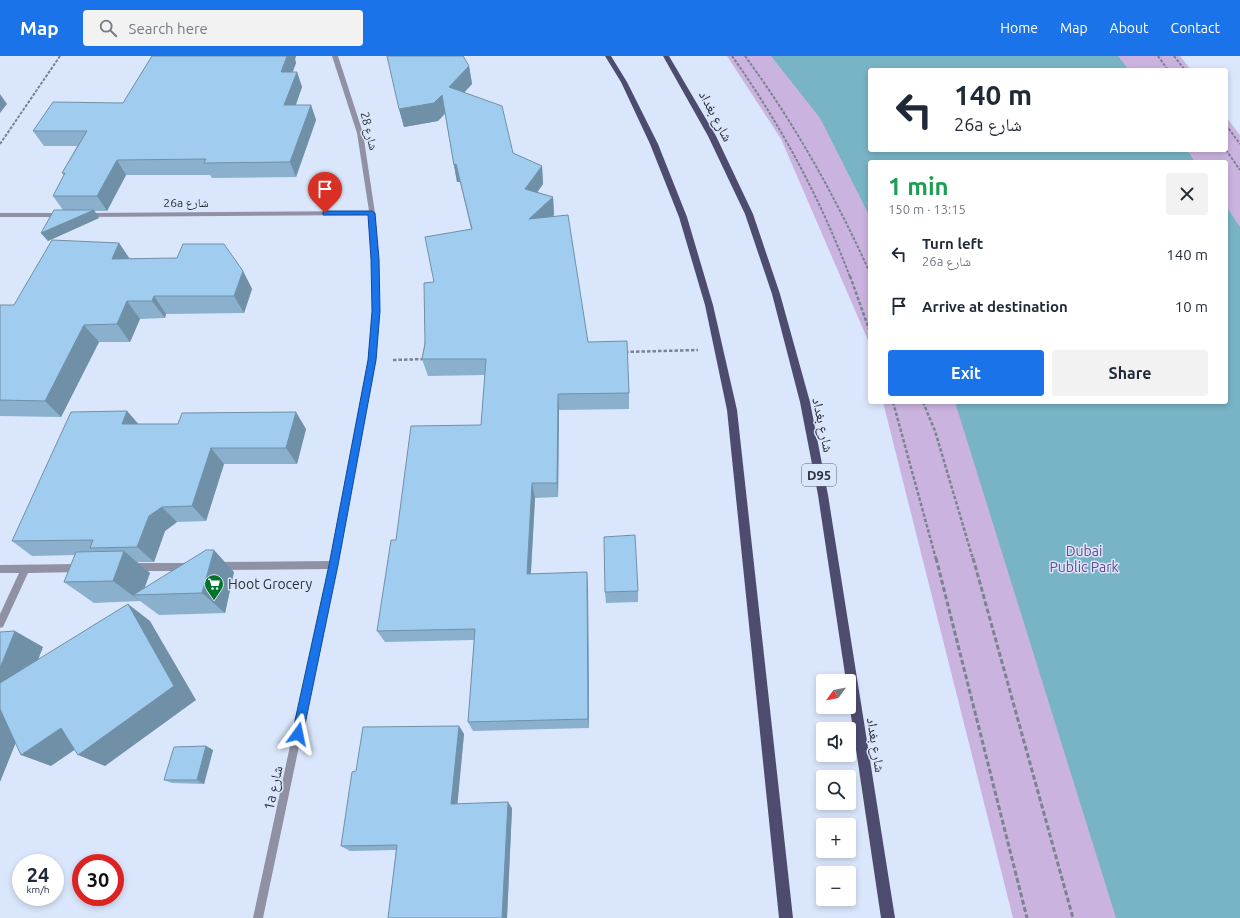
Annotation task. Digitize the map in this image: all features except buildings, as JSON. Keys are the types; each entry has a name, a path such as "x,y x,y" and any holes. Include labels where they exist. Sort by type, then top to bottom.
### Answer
{"main road":[{"path":"608,56 624,82 654,144 683,217 709,304 732,410 786,918"},
{"name":"شارع بغداد","path":"666,56 712,136 749,214 776,294 805,402 823,495 888,918"}],"street":[{"name":"شارع 28","path":"335,56 360,133 372,213"},
{"name":"26a شارع","path":"79,215 372,213"},
{"name":"1a شارع","path":"258,918 334,565 372,360 376,311 372,213"},
{"path":"0,215 71,215"},
{"path":"120,568 334,565"},
{"path":"0,569 88,568"},
{"path":"0,624 25,569"}],"path":[{"path":"0,144 60,56"},
{"path":"732,56 768,108 800,162 830,225 868,327"},
{"path":"745,56 781,106 799,135 847,222 868,269"},
{"path":"1158,56 1167,68"},
{"path":"1174,56 1183,68"},
{"path":"1228,128 1240,144"},
{"path":"1227,152 1240,170"},
{"path":"624,352 718,349"},
{"path":"372,360 427,358"},
{"path":"894,404 940,572 1027,918"},
{"path":"924,404 935,431 977,573 1073,918"}],"green space":[{"name":"Dubai Public Park","path":"727,56 1180,56 1189,68 868,68 868,152 1228,152 1228,120 1240,135 1240,918 1013,918 884,404 1228,404 1228,160 868,160 868,341 781,139"}],"water":[{"path":"771,56 1118,56 1127,68 868,68 868,152 1188,152 1194,160 868,160 868,213 820,118"},
{"path":"1228,209 1240,227 1240,918 1116,918 956,404 1228,404"}],"place":[{"name":"Hoot Grocery","path":"214,601"}],"route":[{"path":"298,734 334,565 372,360 376,311 372,213 325,213"}]}
